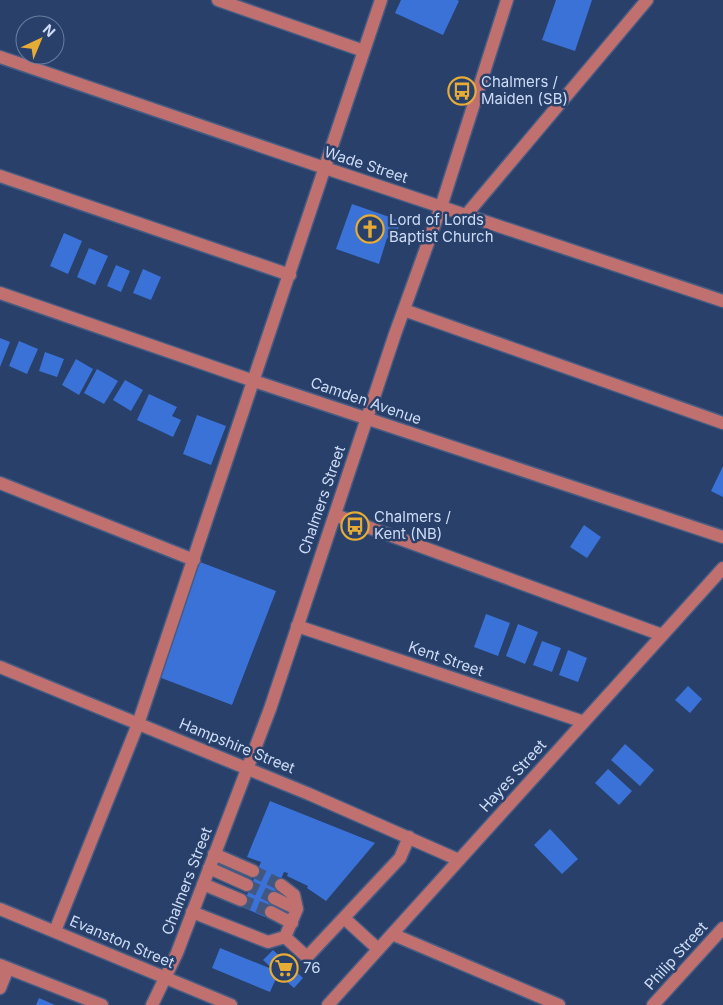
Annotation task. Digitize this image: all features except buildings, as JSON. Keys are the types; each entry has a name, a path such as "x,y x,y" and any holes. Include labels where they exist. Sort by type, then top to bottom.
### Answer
{"street":[{"path":"218,0 364,51"},
{"path":"54,931 138,724 255,381 380,0"},
{"name":"Chalmers Street","path":"152,1005 192,912 247,768 441,207 507,0"},
{"path":"466,216 647,0"},
{"name":"Wade Street","path":"0,56 466,216 723,301"},
{"path":"0,176 290,274"},
{"name":"Camden Avenue","path":"0,293 367,419 723,537"},
{"path":"404,310 723,423"},
{"path":"0,483 194,560"},
{"path":"334,515 662,635"},
{"name":"Hayes Street","path":"328,1005 723,568"},
{"name":"Kent Street","path":"297,626 584,722"},
{"name":"Hampshire Street","path":"0,667 247,768 459,860"},
{"path":"285,937 307,957 400,858 409,837"},
{"path":"214,854 253,871"},
{"path":"208,868 247,885"},
{"path":"203,884 241,900"},
{"path":"192,912 268,942 285,937 297,909 294,895 281,884"},
{"path":"274,898 297,909"},
{"name":"Evanston Street","path":"0,909 231,1005"},
{"path":"271,912 292,923"},
{"path":"344,918 378,949"},
{"name":"Philip Street","path":"653,1005 723,928"},
{"path":"392,934 559,1005"},
{"path":"0,988 4,967 102,1005"}],"tunnel":[{"path":"253,871 281,885"},
{"path":"247,885 274,898"},
{"path":"241,900 271,912"}],"place":[{"name":"Chalmers / Maiden (SB)","path":"462,91"},
{"name":"Lord of Lords Baptist Church","path":"370,229"},
{"name":"Chalmers / Kent (NB)","path":"355,526"},
{"name":"76","path":"284,968"}]}
